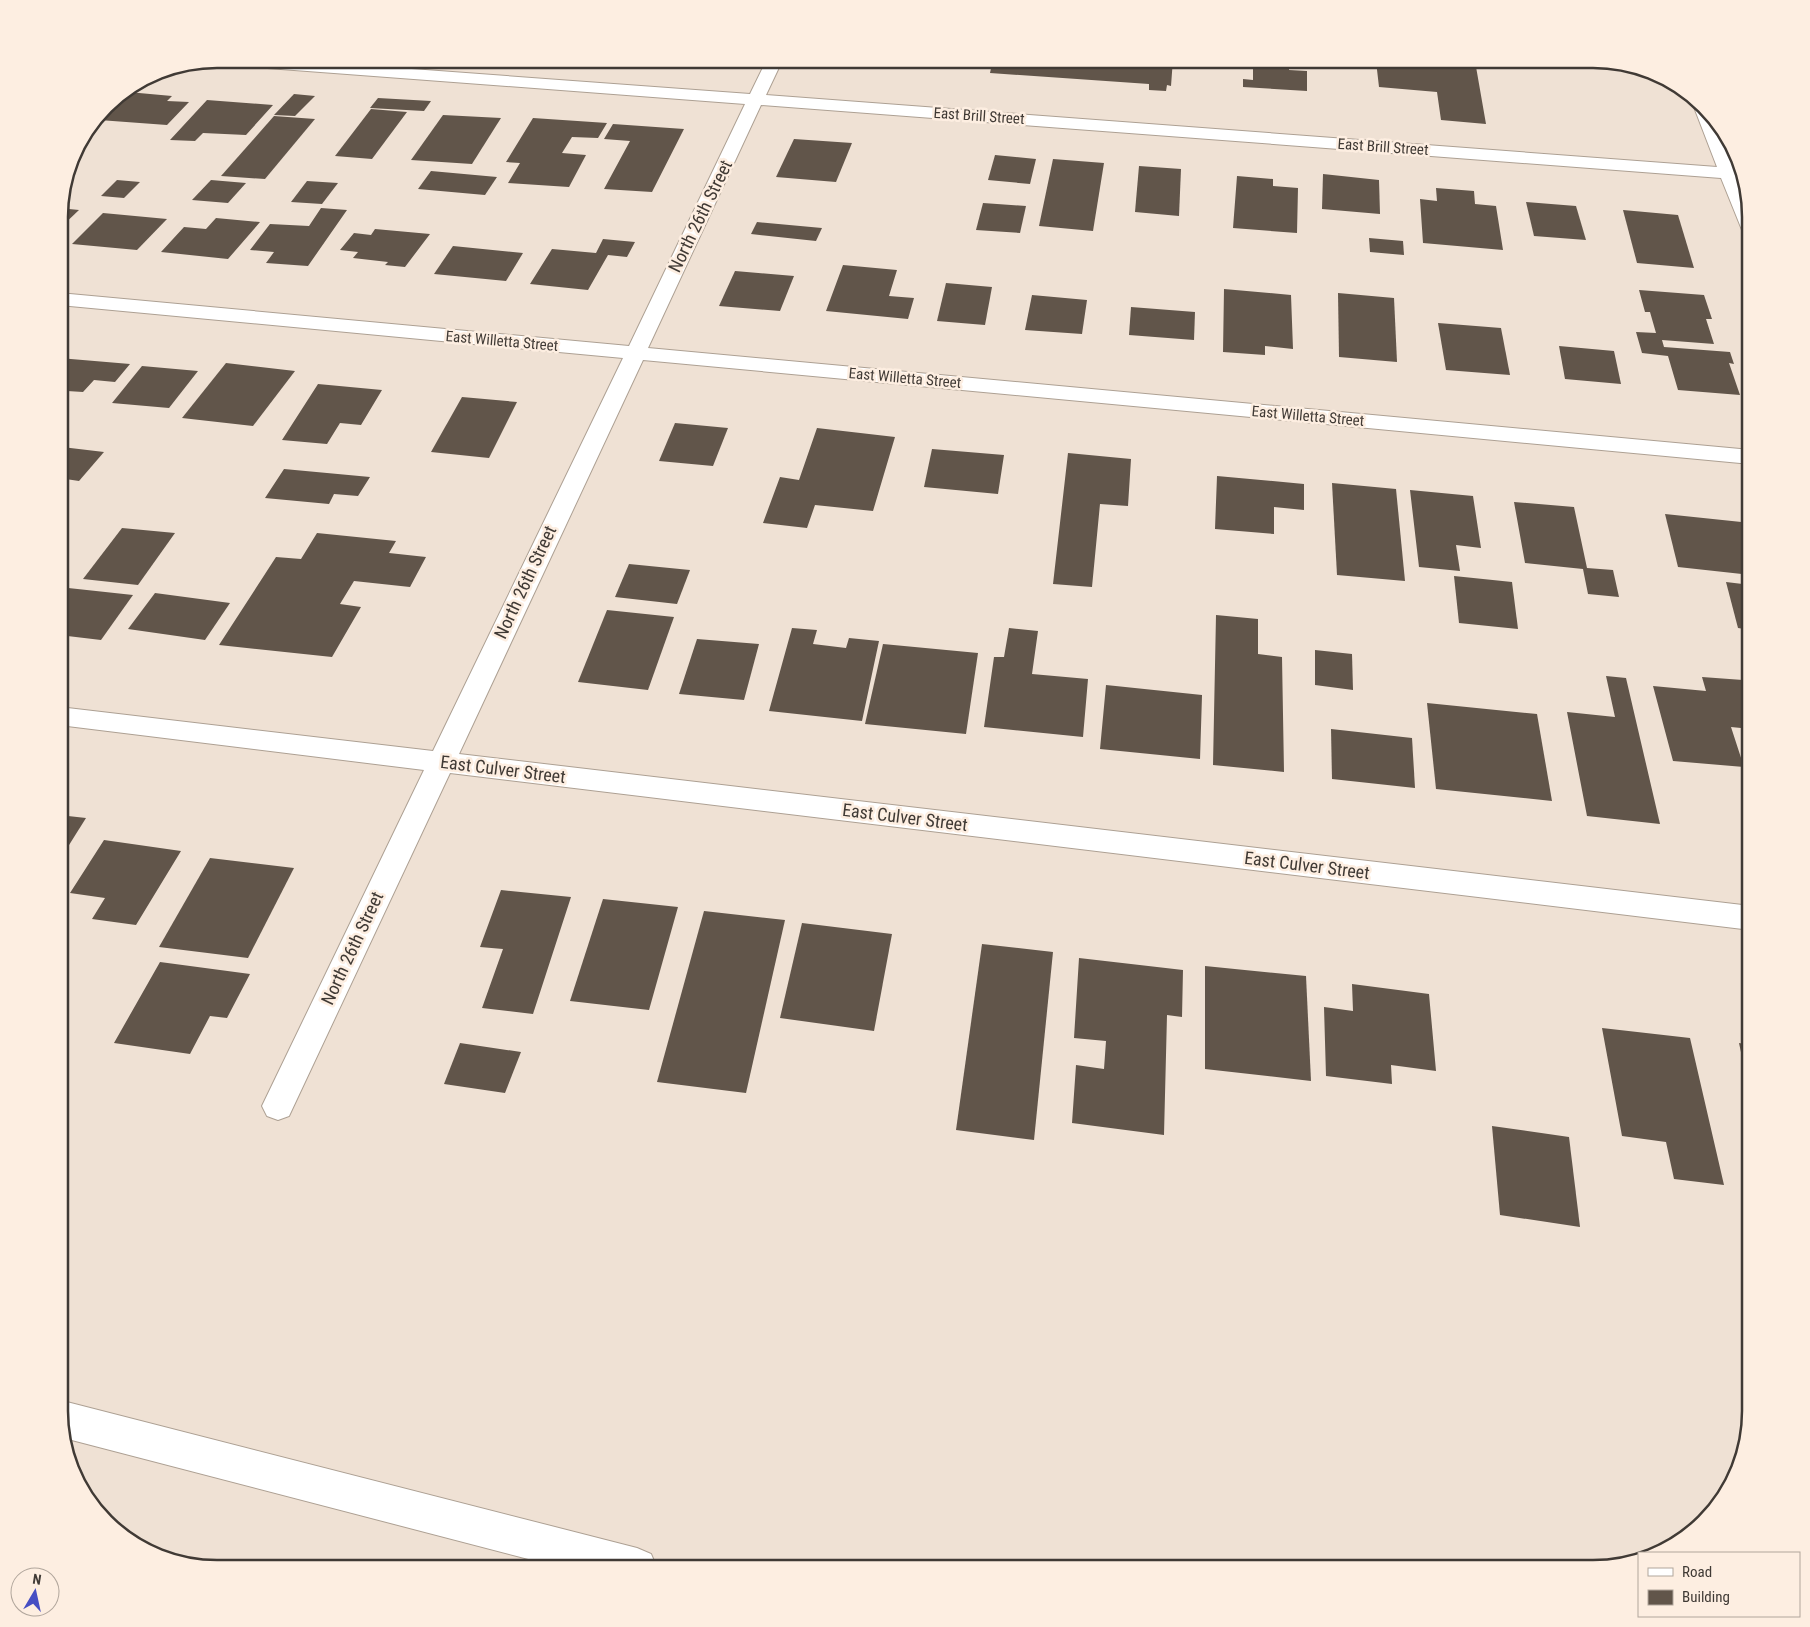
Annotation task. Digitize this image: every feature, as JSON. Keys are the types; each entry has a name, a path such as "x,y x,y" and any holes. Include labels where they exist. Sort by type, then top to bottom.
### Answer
{"main road":[{"name":"East Brill Street","path":"337,68 1736,174"},
{"name":"North 26th Street","path":"278,1106 633,353 771,68"},
{"path":"1712,126 1736,174"},
{"name":"East Willetta Street","path":"68,300 1742,456"},
{"name":"East Culver Street","path":"68,717 1742,917"},
{"path":"68,1420 606,1560"}],"building":[{"path":"991,68 1172,68 1171,86 1167,85 1166,91 1149,90 1149,84 990,73"},
{"path":"1253,68 1289,68 1289,70 1307,71 1307,91 1243,87 1243,79 1253,80"},
{"path":"1377,68 1476,68 1486,124 1441,120 1437,92 1379,87"},
{"path":"135,93 172,96 167,101 189,102 167,125 103,120 111,111"},
{"path":"294,94 315,96 295,116 274,115"},
{"path":"378,98 431,101 424,111 370,108"},
{"path":"207,100 273,105 246,135 203,133 195,141 170,140"},
{"path":"371,109 407,112 372,159 335,156"},
{"path":"443,115 501,118 472,164 411,160"},
{"path":"274,116 315,119 265,179 221,176"},
{"path":"533,118 607,123 598,138 572,137 562,153 586,155 569,187 508,183 520,163 506,162"},
{"path":"613,124 684,129 652,192 604,189 630,141 604,139"},
{"path":"794,139 852,143 836,182 776,177"},
{"path":"995,155 1036,159 1030,184 988,180"},
{"path":"1053,159 1104,163 1093,231 1039,226"},
{"path":"1139,166 1181,169 1179,216 1135,212"},
{"path":"431,171 497,177 485,195 418,189"},
{"path":"1323,174 1379,180 1380,214 1322,209"},
{"path":"1237,176 1273,179 1273,186 1298,188 1297,233 1233,228"},
{"path":"117,180 140,182 124,198 101,196"},
{"path":"211,180 246,183 228,203 192,200"},
{"path":"307,181 338,183 322,204 291,202"},
{"path":"1436,188 1474,191 1475,204 1496,206 1503,250 1423,243 1420,199 1437,201"},
{"path":"1526,202 1576,206 1586,240 1534,236"},
{"path":"983,203 1026,206 1020,233 976,230"},
{"path":"321,208 347,210 308,266 266,263 274,252 250,250 270,224 309,226"},
{"path":"68,209 79,210 68,220"},
{"path":"1623,210 1678,215 1694,268 1637,263"},
{"path":"103,213 167,219 137,250 72,244"},
{"path":"216,218 260,222 228,259 161,252 184,227 206,229"},
{"path":"757,222 822,228 816,241 751,234"},
{"path":"375,229 430,234 405,267 385,265 388,262 353,258 358,252 340,250 354,233 371,235"},
{"path":"1369,238 1403,241 1404,255 1370,252"},
{"path":"603,239 635,242 627,257 608,255 588,290 530,284 552,249 596,253"},
{"path":"453,246 523,253 506,281 434,274"},
{"path":"843,265 897,270 889,296 914,298 908,319 826,311"},
{"path":"735,271 794,276 780,311 719,306"},
{"path":"946,283 992,287 985,325 937,321"},
{"path":"1224,289 1291,295 1293,349 1265,346 1265,355 1223,352"},
{"path":"1639,290 1704,295 1712,319 1706,319 1714,344 1662,340 1664,347 1730,352 1734,364 1729,363 1740,395 1678,390 1668,356 1642,353 1636,332 1656,333 1650,312 1645,312"},
{"path":"1338,293 1394,298 1397,362 1339,357"},
{"path":"1032,295 1087,300 1082,334 1025,330"},
{"path":"1131,307 1195,312 1194,340 1129,335"},
{"path":"1438,323 1501,328 1510,375 1446,370"},
{"path":"1559,346 1614,351 1621,384 1565,379"},
{"path":"68,359 130,364 115,382 94,380 83,392 68,391"},
{"path":"226,363 295,371 253,426 182,418"},
{"path":"142,366 198,371 169,408 112,403"},
{"path":"318,384 382,390 361,425 340,423 327,444 282,440"},
{"path":"462,397 517,402 489,458 431,452"},
{"path":"675,423 728,428 713,466 659,461"},
{"path":"817,428 895,437 873,511 815,505 807,528 763,523 780,477 799,480"},
{"path":"68,448 104,452 79,481 68,479"},
{"path":"932,449 1004,455 998,494 924,487"},
{"path":"1068,453 1131,459 1128,506 1100,504 1092,587 1053,584"},
{"path":"284,469 370,477 358,496 334,494 329,504 265,498"},
{"path":"1217,476 1304,484 1304,510 1274,507 1274,534 1215,529"},
{"path":"1332,483 1396,489 1405,581 1337,575"},
{"path":"1410,490 1473,496 1481,548 1456,545 1460,571 1419,567"},
{"path":"1514,502 1574,507 1587,568 1613,570 1619,597 1588,594 1583,569 1525,563"},
{"path":"1665,514 1742,522 1742,574 1678,567"},
{"path":"122,528 175,533 138,585 83,579"},
{"path":"317,533 396,541 389,553 426,557 410,587 354,581 340,604 361,607 332,657 219,645 276,557 301,559"},
{"path":"629,564 690,570 677,604 615,597"},
{"path":"1454,576 1512,582 1518,629 1459,623"},
{"path":"1726,582 1742,584 1742,629 1738,628"},
{"path":"68,588 133,595 101,640 68,636"},
{"path":"155,593 230,603 205,640 128,629"},
{"path":"607,610 674,617 648,690 578,682"},
{"path":"1216,615 1258,619 1258,654 1282,657 1284,772 1213,765"},
{"path":"792,628 817,630 813,644 846,648 849,638 879,641 862,721 769,711"},
{"path":"1009,628 1038,631 1032,674 1088,679 1083,737 984,727 994,657 1004,657"},
{"path":"697,639 759,644 744,700 679,694"},
{"path":"883,644 978,653 966,734 865,724"},
{"path":"1315,650 1352,654 1353,690 1315,685"},
{"path":"1606,676 1626,678 1660,824 1587,816 1567,712 1615,717"},
{"path":"1702,677 1742,680 1742,728 1731,727 1742,761 1742,767 1673,761 1653,686 1706,691"},
{"path":"1106,685 1202,695 1200,759 1100,749"},
{"path":"1427,703 1537,714 1552,801 1436,789"},
{"path":"1331,729 1412,738 1415,788 1332,779"},
{"path":"68,816 86,818 68,847"},
{"path":"104,840 181,851 136,925 92,919 105,898 70,893"},
{"path":"210,858 294,868 248,958 159,947"},
{"path":"501,890 571,897 533,1014 482,1008 503,949 480,947"},
{"path":"603,899 678,907 649,1010 570,1001"},
{"path":"704,911 785,920 746,1093 657,1082"},
{"path":"802,923 892,934 874,1031 780,1018"},
{"path":"982,944 1053,952 1034,1140 956,1130"},
{"path":"1079,958 1183,970 1182,1017 1167,1015 1164,1135 1072,1123 1076,1065 1104,1069 1106,1041 1074,1038"},
{"path":"160,962 250,974 227,1018 210,1016 190,1054 114,1043"},
{"path":"1205,966 1306,976 1311,1081 1205,1069"},
{"path":"1352,984 1429,994 1436,1071 1391,1065 1392,1084 1326,1076 1324,1007 1353,1011"},
{"path":"1602,1028 1690,1038 1724,1185 1674,1179 1666,1142 1622,1136"},
{"path":"460,1043 521,1052 505,1093 444,1084"},
{"path":"1739,1043 1742,1044 1742,1057"},
{"path":"1492,1126 1569,1137 1580,1227 1500,1215"}]}
